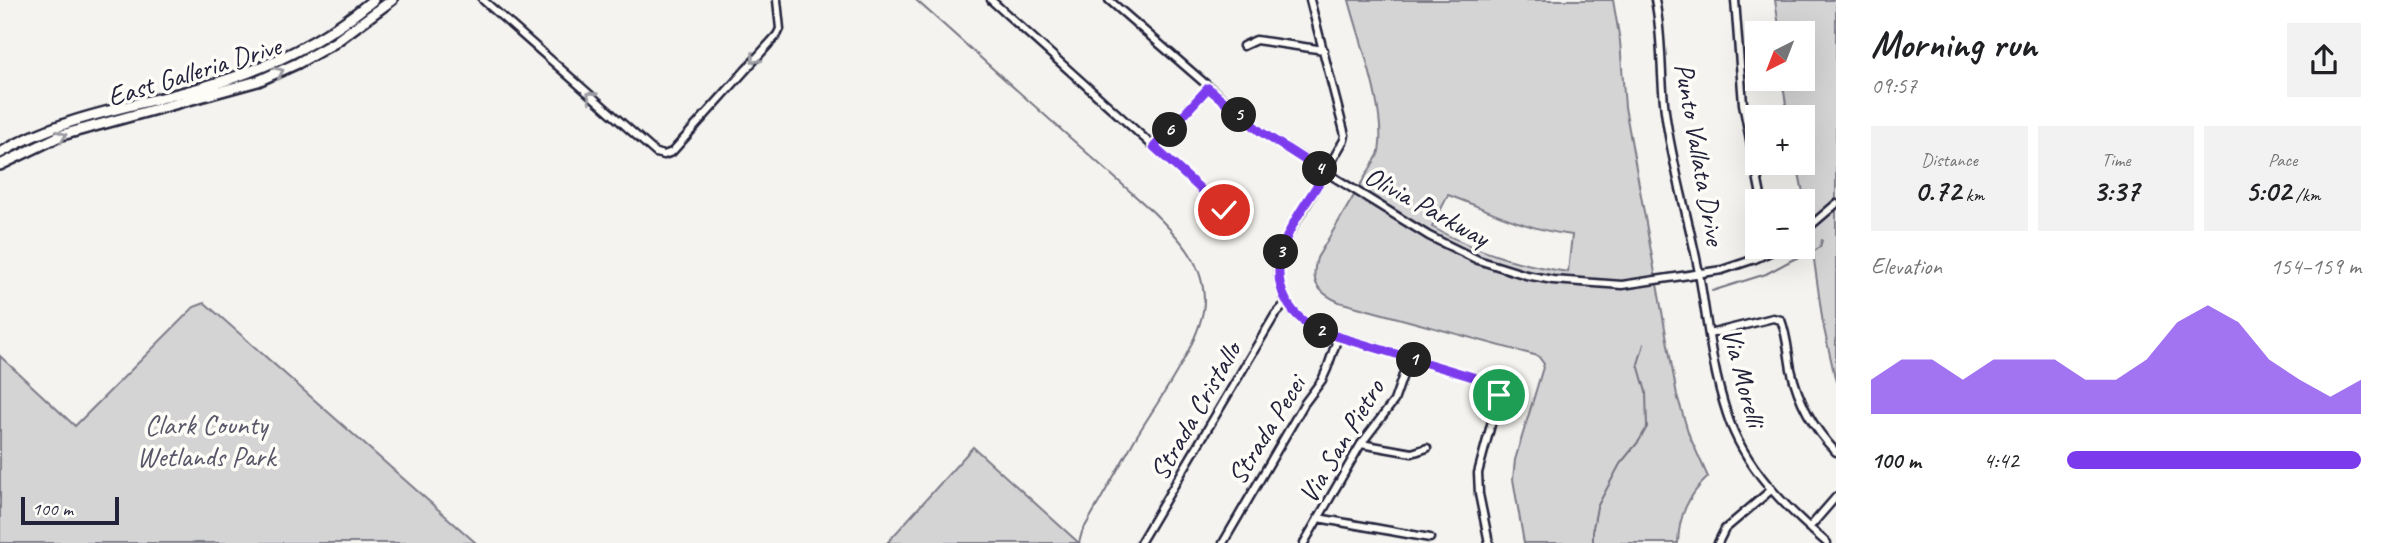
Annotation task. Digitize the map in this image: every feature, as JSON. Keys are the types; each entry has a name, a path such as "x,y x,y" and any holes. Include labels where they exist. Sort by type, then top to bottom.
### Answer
{"main road":[{"name":"East Galleria Drive","path":"0,153 64,123 203,87 249,72 313,42 373,0"},
{"name":"East Galleria Drive","path":"0,165 62,135 258,81 334,43 392,0"}],"street":[{"path":"483,0 656,153 664,155 672,152 776,35 780,29 778,0"},
{"path":"990,0 1224,210 1236,216"},
{"name":"Olivia Parkway","path":"1109,0 1261,132 1325,173 1478,260 1526,275 1575,283 1612,285 1699,274 1752,259"},
{"path":"1310,0 1345,130 1344,140 1287,238 1279,258 1279,281 1293,313 1308,326 1499,387 1478,473 1479,494 1489,543"},
{"name":"Punto Vallata Drive","path":"1655,0 1661,26 1665,113 1699,274"},
{"path":"1735,0 1743,104 1760,189"},
{"path":"1243,46 1256,40 1324,50"},
{"path":"1154,147 1208,88"},
{"path":"1815,222 1836,204"},
{"name":"Via Morelli","path":"1699,274 1727,416 1744,451 1771,489 1827,543"},
{"name":"Strada Cristallo","path":"1140,543 1276,315 1287,302"},
{"path":"1709,334 1773,318 1782,320 1792,372 1803,404 1819,431 1836,452"},
{"name":"Strada Pecei","path":"1223,543 1304,404 1328,369 1338,337"},
{"name":"Via San Pietro","path":"1304,543 1361,444 1394,401 1409,358"},
{"path":"1361,444 1412,453 1427,448"},
{"path":"1718,543 1725,529 1771,489"},
{"path":"1809,528 1836,497"},
{"path":"1318,519 1430,538"}],"green space":[{"path":"1349,0 1613,0 1620,41 1625,107 1677,395 1689,435 1708,477 1695,491 1686,507 1680,524 1678,543 1524,543 1513,479 1515,460 1544,364 1538,356 1339,302 1325,294 1317,285 1314,274 1317,258 1378,155 1380,139 1376,100","holes":["1448,195 1523,224 1572,235 1568,272 1532,266 1498,256 1465,244 1432,227"]},
{"path":"1775,0 1836,0 1836,382 1823,324 1814,259 1815,189 1802,189 1799,175 1815,175 1815,105 1786,105 1784,91 1815,91 1815,21 1778,21"},
{"name":"Clark County Wetlands Park","path":"205,303 476,543 0,543 0,356 75,426 194,307"},
{"path":"973,447 1079,543 887,543"}],"waterway":[{"path":"916,0 1152,211 1180,240 1200,274 1204,301 1196,334 1177,372 1082,532 1079,543"},
{"path":"1712,291 1766,274 1810,254 1820,247 1822,240"},
{"path":"1593,543 1597,507 1620,464 1647,427 1646,392 1638,364 1644,344"}],"route":[{"path":"1224,210 1154,147 1208,88 1261,132 1325,173 1287,238 1279,258 1282,293 1293,313 1308,326 1326,333 1493,383 1499,387 1499,395"}]}
